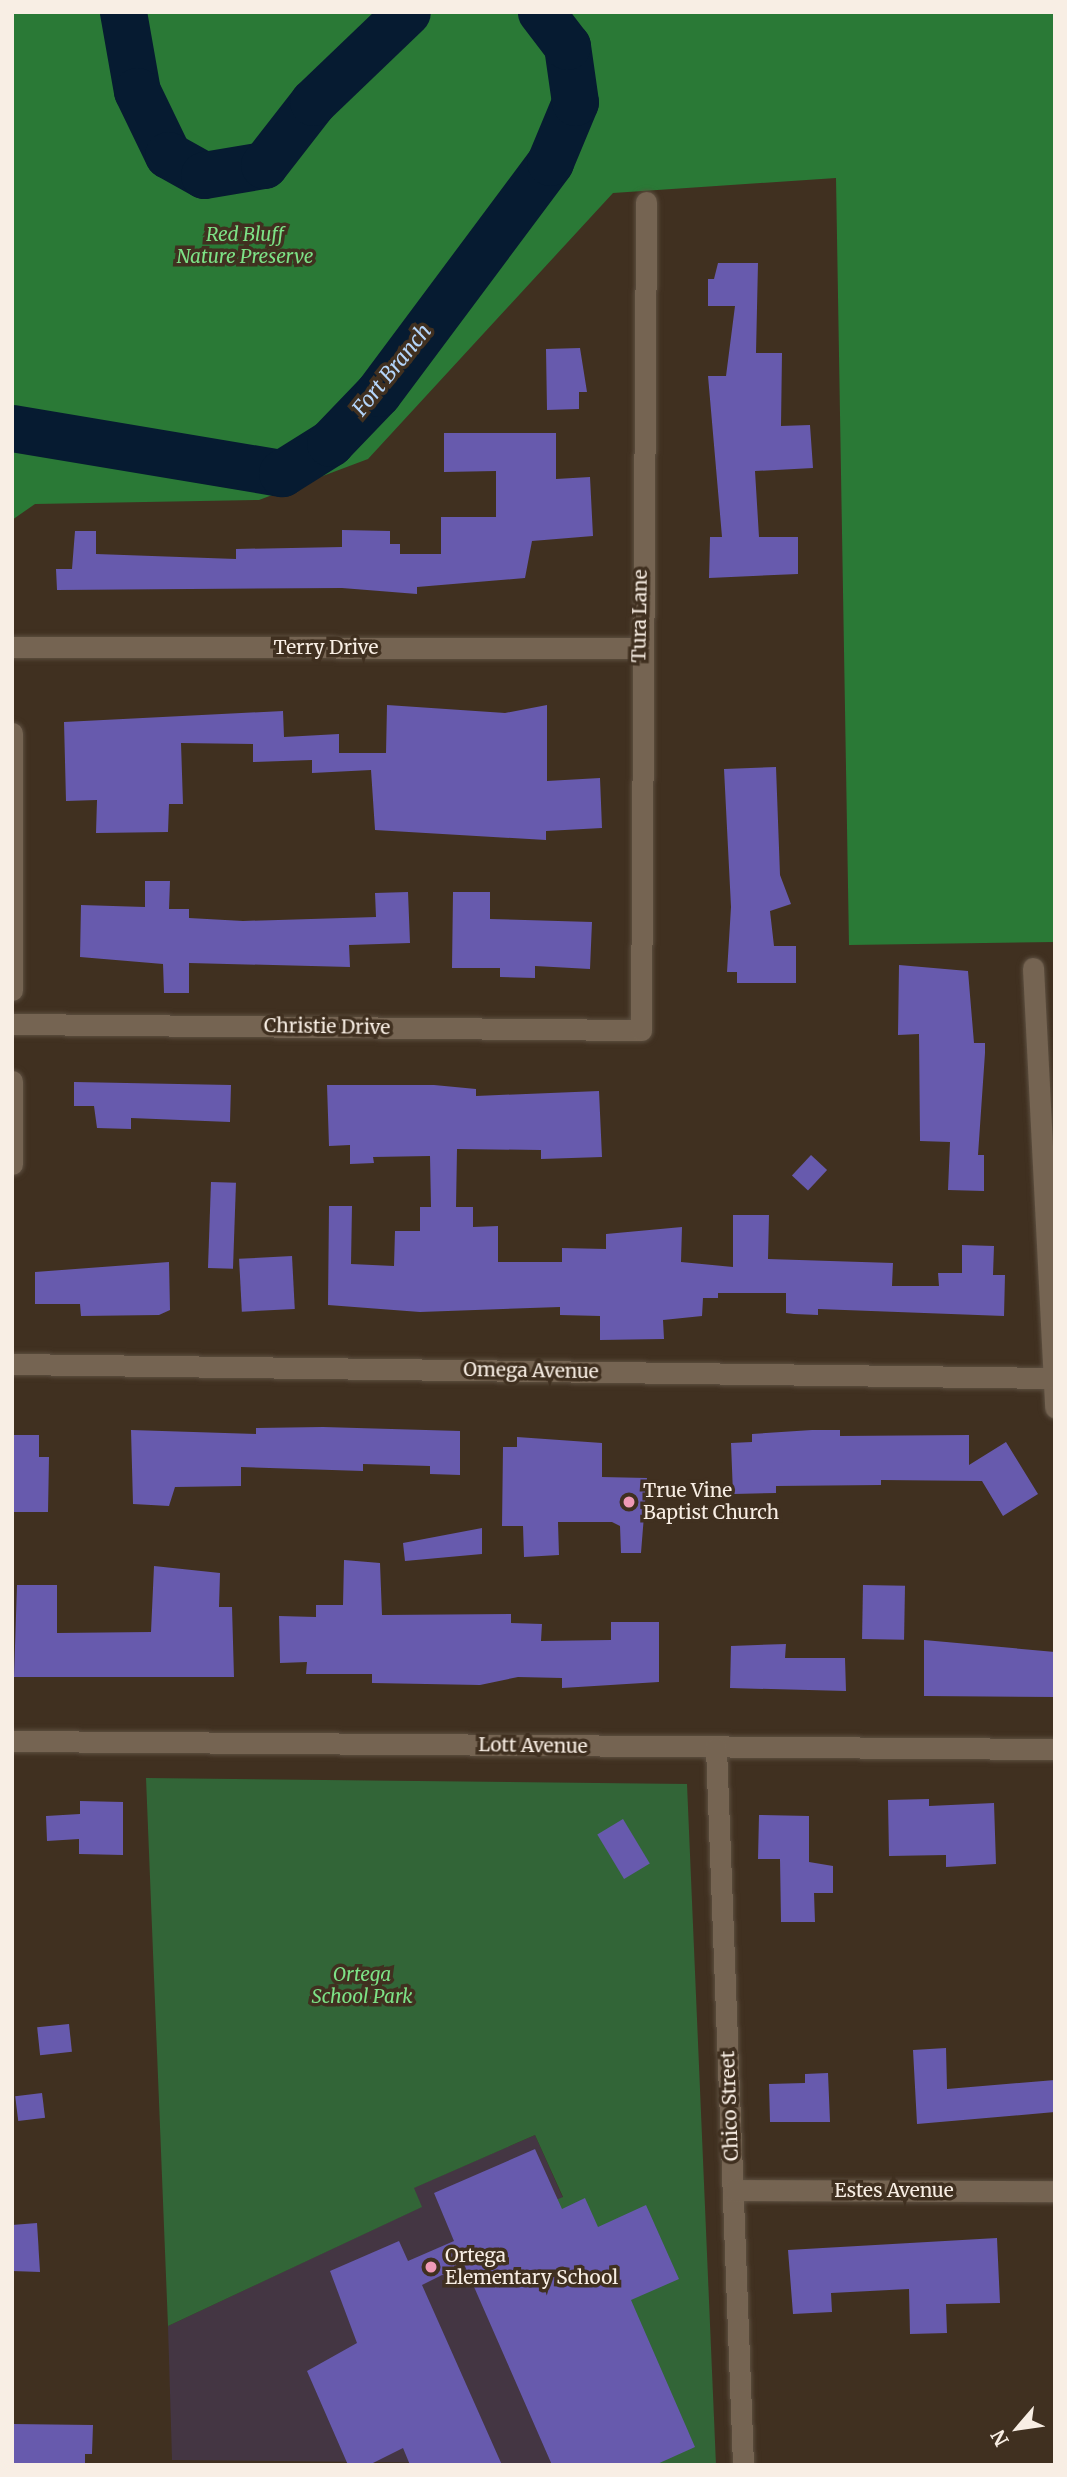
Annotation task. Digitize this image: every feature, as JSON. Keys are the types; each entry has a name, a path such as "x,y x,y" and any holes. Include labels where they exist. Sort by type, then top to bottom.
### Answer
{"street":[{"name":"Tura Lane","path":"641,1030 640,648 646,202"},
{"name":"Terry Drive","path":"12,647 640,648"},
{"path":"12,733 12,990"},
{"path":"1033,968 1049,1378 1055,1408"},
{"name":"Christie Drive","path":"12,1024 641,1030"},
{"path":"12,1081 12,1164"},
{"name":"Omega Avenue","path":"12,1364 1049,1378"},
{"name":"Lott Avenue","path":"12,1741 1055,1749"},
{"name":"Chico Street","path":"716,1748 743,2465"},
{"name":"Estes Avenue","path":"733,2190 1055,2191"}],"shaded area":[{"name":"Ortega Elementary School","path":"535,2135 563,2198 542,2206 655,2465 172,2460 168,2326 421,2207 413,2188"}],"green space":[{"name":"Red Bluff Nature Preserve","path":"12,12 1055,12 1055,942 849,945 836,178 613,193 368,459 259,500 35,504 12,520"},
{"name":"Ortega School Park","path":"146,1778 687,1784 716,2465 655,2465 541,2206 563,2197 535,2135 414,2188 422,2207 168,2326"}],"building":[{"path":"718,263 758,263 756,353 782,353 781,426 810,425 813,468 755,471 759,537 798,537 798,574 709,578 710,537 722,537 708,376 726,376 735,306 708,306 708,279 714,279"},
{"path":"580,348 587,392 579,392 579,409 547,410 546,349"},
{"path":"444,433 556,433 556,479 590,477 593,536 532,541 525,578 417,587 417,594 342,588 57,590 56,569 72,569 75,531 96,531 96,554 236,559 236,549 342,547 342,530 390,531 390,544 400,544 400,554 441,554 441,517 496,517 496,471 444,472"},
{"path":"387,705 505,713 547,705 547,781 600,778 602,828 546,831 546,840 375,830 371,770 312,773 312,760 253,762 253,744 181,743 183,804 169,804 168,832 96,833 97,800 66,801 64,722 283,711 284,737 339,734 339,753 386,753"},
{"path":"776,767 780,875 791,904 770,911 774,946 796,946 796,983 737,983 737,972 727,972 731,907 724,769"},
{"path":"145,881 170,881 169,909 189,909 189,918 243,921 376,917 375,893 408,892 410,943 349,945 350,967 189,963 189,993 164,993 163,964 80,957 81,905 145,907"},
{"path":"453,892 490,892 490,919 592,922 590,969 535,966 535,978 500,977 500,968 452,968"},
{"path":"899,965 968,971 974,1043 985,1043 978,1155 984,1155 984,1191 948,1190 950,1142 920,1141 919,1034 898,1035"},
{"path":"74,1082 231,1085 230,1122 131,1118 131,1129 97,1128 94,1106 74,1106"},
{"path":"327,1085 434,1085 476,1089 476,1096 599,1091 602,1157 541,1159 541,1150 457,1149 456,1207 473,1207 473,1227 498,1226 498,1262 562,1262 562,1248 606,1249 606,1234 682,1227 681,1262 733,1267 733,1215 769,1215 768,1259 893,1263 892,1286 939,1286 938,1273 962,1273 962,1245 994,1246 993,1275 1005,1275 1004,1316 818,1309 818,1315 794,1314 786,1313 786,1293 718,1293 718,1298 703,1298 702,1316 663,1320 664,1339 600,1340 600,1316 560,1315 560,1307 420,1312 328,1305 329,1206 352,1206 351,1264 394,1266 395,1231 420,1231 420,1207 431,1207 430,1156 373,1157 374,1163 350,1164 350,1145 329,1146"},
{"path":"811,1155 827,1170 808,1190 792,1175"},
{"path":"211,1182 236,1183 233,1269 208,1268"},
{"path":"292,1256 295,1309 242,1312 239,1259"},
{"path":"169,1262 170,1310 159,1315 81,1316 80,1304 35,1304 35,1272"},
{"path":"256,1428 460,1431 460,1475 430,1474 430,1466 363,1464 363,1471 241,1467 241,1486 175,1487 169,1506 133,1504 131,1430 256,1434"},
{"path":"840,1430 840,1436 969,1435 969,1465 1006,1442 1038,1494 1003,1516 982,1481 881,1480 881,1485 776,1486 776,1493 733,1494 731,1443 752,1442 752,1434"},
{"path":"12,1435 39,1435 39,1457 49,1457 48,1512 12,1512"},
{"path":"517,1437 602,1443 602,1477 647,1478 641,1553 621,1553 620,1526 612,1522 558,1522 559,1555 524,1557 523,1526 502,1526 503,1447 517,1447"},
{"path":"482,1528 482,1554 405,1561 403,1543"},
{"path":"344,1560 380,1563 382,1615 511,1614 511,1623 542,1624 541,1641 611,1640 611,1622 659,1622 659,1682 562,1688 562,1678 518,1677 480,1685 372,1683 372,1674 306,1674 307,1662 280,1663 279,1616 316,1617 316,1605 343,1605"},
{"path":"154,1566 220,1573 219,1607 232,1607 234,1677 14,1677 17,1585 57,1585 57,1633 151,1632"},
{"path":"863,1585 905,1586 904,1640 862,1639"},
{"path":"924,1640 1055,1652 1055,1697 924,1696"},
{"path":"786,1644 785,1658 845,1658 846,1691 730,1688 731,1646"},
{"path":"929,1799 929,1806 994,1803 996,1864 946,1867 946,1855 889,1856 888,1800"},
{"path":"80,1801 123,1802 123,1855 79,1854 79,1839 47,1841 46,1816 80,1814"},
{"path":"759,1815 809,1816 809,1862 833,1866 833,1893 814,1893 815,1922 781,1922 780,1859 758,1859"},
{"path":"623,1819 650,1864 624,1879 597,1834"},
{"path":"69,2024 72,2052 40,2055 37,2027"},
{"path":"946,2048 947,2089 1055,2080 1055,2112 917,2124 913,2050"},
{"path":"828,2073 830,2122 770,2122 769,2084 805,2083 805,2074"},
{"path":"42,2093 45,2118 18,2121 15,2096"},
{"path":"535,2149 562,2209 585,2198 598,2227 646,2205 679,2279 631,2300 695,2447 655,2465 552,2465 464,2264 422,2285 502,2465 410,2465 403,2448 369,2465 348,2465 307,2371 357,2343 330,2271 399,2241 408,2261 454,2241 434,2193"},
{"path":"37,2223 40,2272 12,2271 12,2225"},
{"path":"997,2238 1000,2303 946,2304 947,2333 910,2334 909,2289 831,2293 832,2312 793,2314 788,2250"},
{"path":"12,2424 93,2425 92,2454 85,2454 85,2464 12,2463"}],"waterway":[{"name":"Fort Branch","path":"123,12 137,91 168,155 204,175 264,165 313,102 407,12"},
{"name":"Fort Branch","path":"12,428 282,473 330,443 378,393 550,162 575,102 567,46 541,12"}],"place":[{"name":"True Vine Baptist Church","path":"629,1502"},
{"name":"Ortega Elementary School","path":"431,2267"}]}
